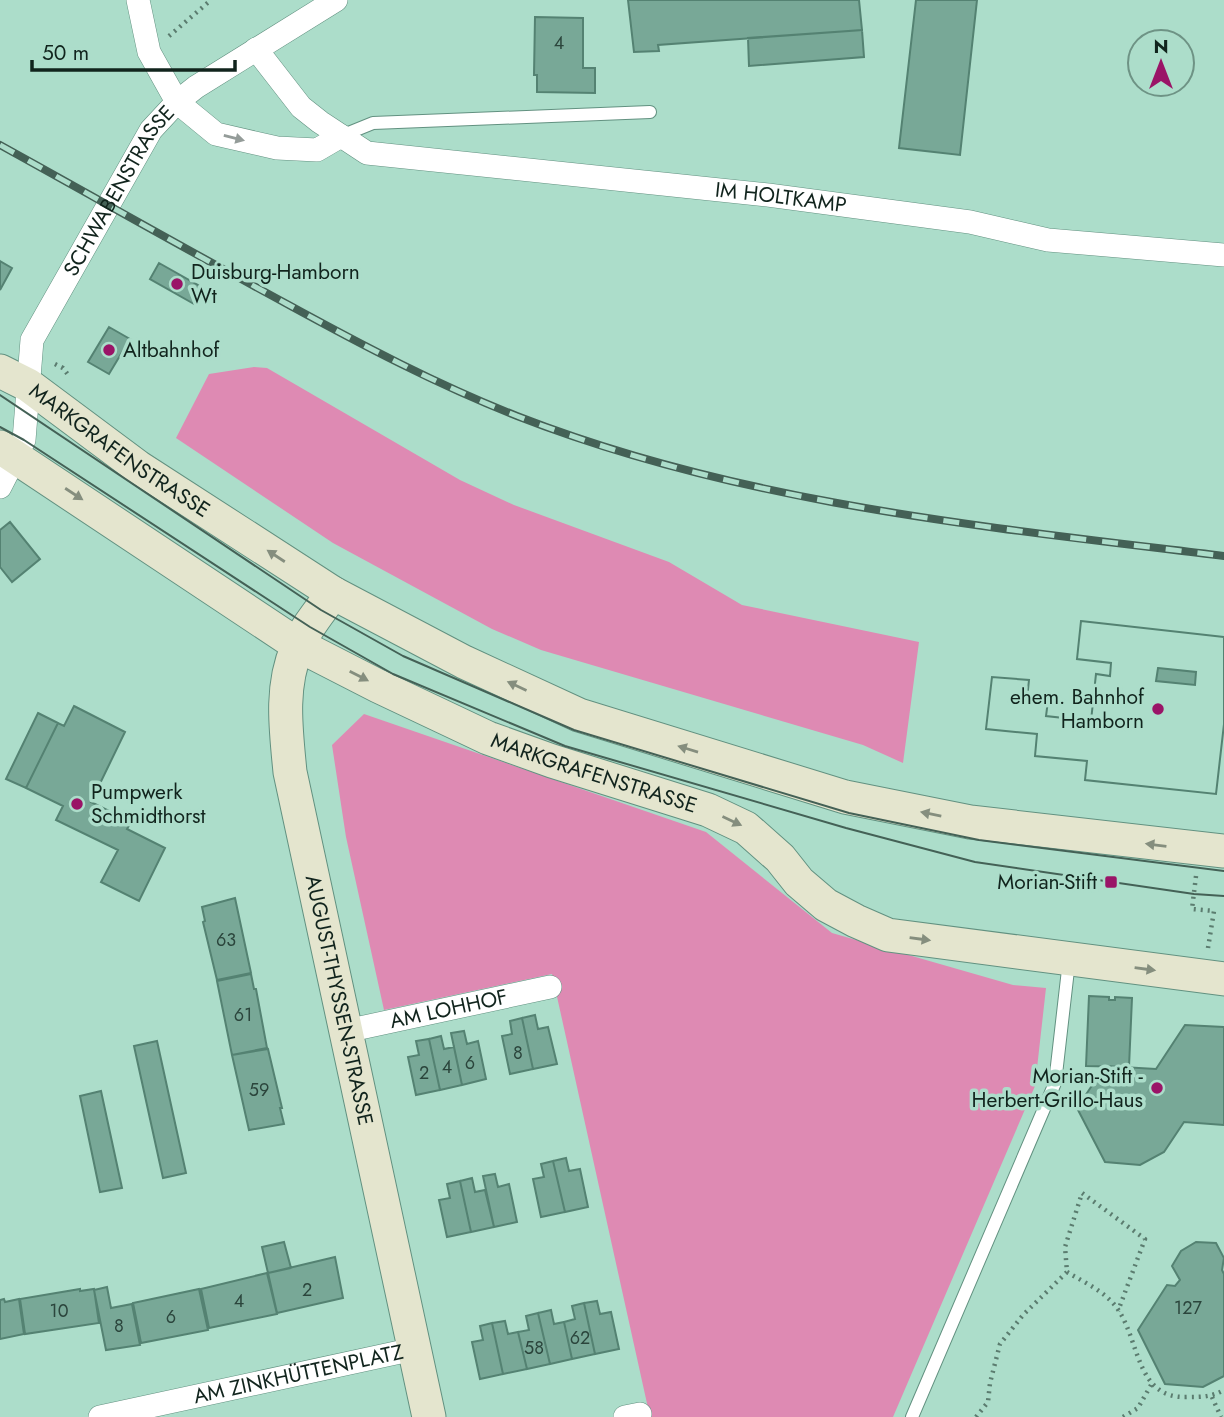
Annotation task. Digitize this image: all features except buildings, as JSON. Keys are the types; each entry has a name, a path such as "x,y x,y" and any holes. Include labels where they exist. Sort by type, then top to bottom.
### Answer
{"street":[{"name":"SCHWABENSTRASSE","path":"0,487 8,452 24,440 14,378 32,340 151,130 177,102 149,52 138,0"},
{"path":"336,0 177,102 216,134 276,148 317,150 341,136"},
{"name":"IM HOLTKAMP","path":"256,49 301,107 368,153 795,199 970,222 1048,240 1224,255"},
{"name":"MARKGRAFENSTRASSE","path":"14,378 138,467 333,593 464,662 579,715 845,797 970,822 1212,850"},
{"name":"MARKGRAFENSTRASSE","path":"8,452 298,645 488,738 708,810 746,828 780,858 799,882 826,905 877,930 888,934 1214,978"},
{"name":"AUGUST-THYSSEN-STRASSE","path":"333,593 298,645 289,669 284,719 290,772 429,1417"},
{"name":"AM LOHHOF","path":"346,1031 550,987"},
{"name":"AM ZINKHÜTTENPLATZ","path":"100,1417 414,1349"}],"lane":[{"path":"341,136 373,123 650,111"},
{"path":"912,1417 1055,1083 1070,959"}],"path":[{"path":"149,52 211,0"},
{"path":"1212,850 1192,909 1214,911 1214,978"},
{"path":"1067,1272 1065,1247 1082,1193 1145,1239 1118,1311"},
{"path":"1067,1272 1098,1290 1118,1311 1150,1385 1173,1398 1212,1397 1224,1390"},
{"path":"976,1417 988,1402 989,1383 1000,1344 1023,1315 1067,1272"},
{"path":"1123,1417 1138,1408 1150,1385"},
{"path":"1212,1397 1221,1417"}],"shaded area":[{"path":"254,367 267,368 460,480 514,505 669,562 742,605 919,642 903,763 863,745 541,650 492,629 333,543 176,438 209,374"},
{"path":"364,714 706,832 832,933 1013,985 1046,988 1035,1086 893,1417 650,1417 552,974 384,1010 346,837 332,745"}],"tram line":[{"path":"0,395 321,610 403,656 574,730 849,813 979,840 1224,871"},
{"path":"0,427 310,627 393,674 565,746 846,828 975,862 1224,896"}],"railway":[{"path":"0,145 401,364 517,416 603,446 689,471 866,508 1224,556"}],"place":[{"name":"Duisburg-Hamborn Wt","path":"177,284"},
{"name":"Altbahnhof","path":"109,350"},
{"name":"ehem. Bahnhof Hamborn","path":"1158,709"},
{"name":"Pumpwerk Schmidthorst","path":"77,804"},
{"name":"Morian-Stift","path":"1111,882"},
{"name":"Morian-Stift - Herbert-Grillo-Haus","path":"1157,1088"}]}
